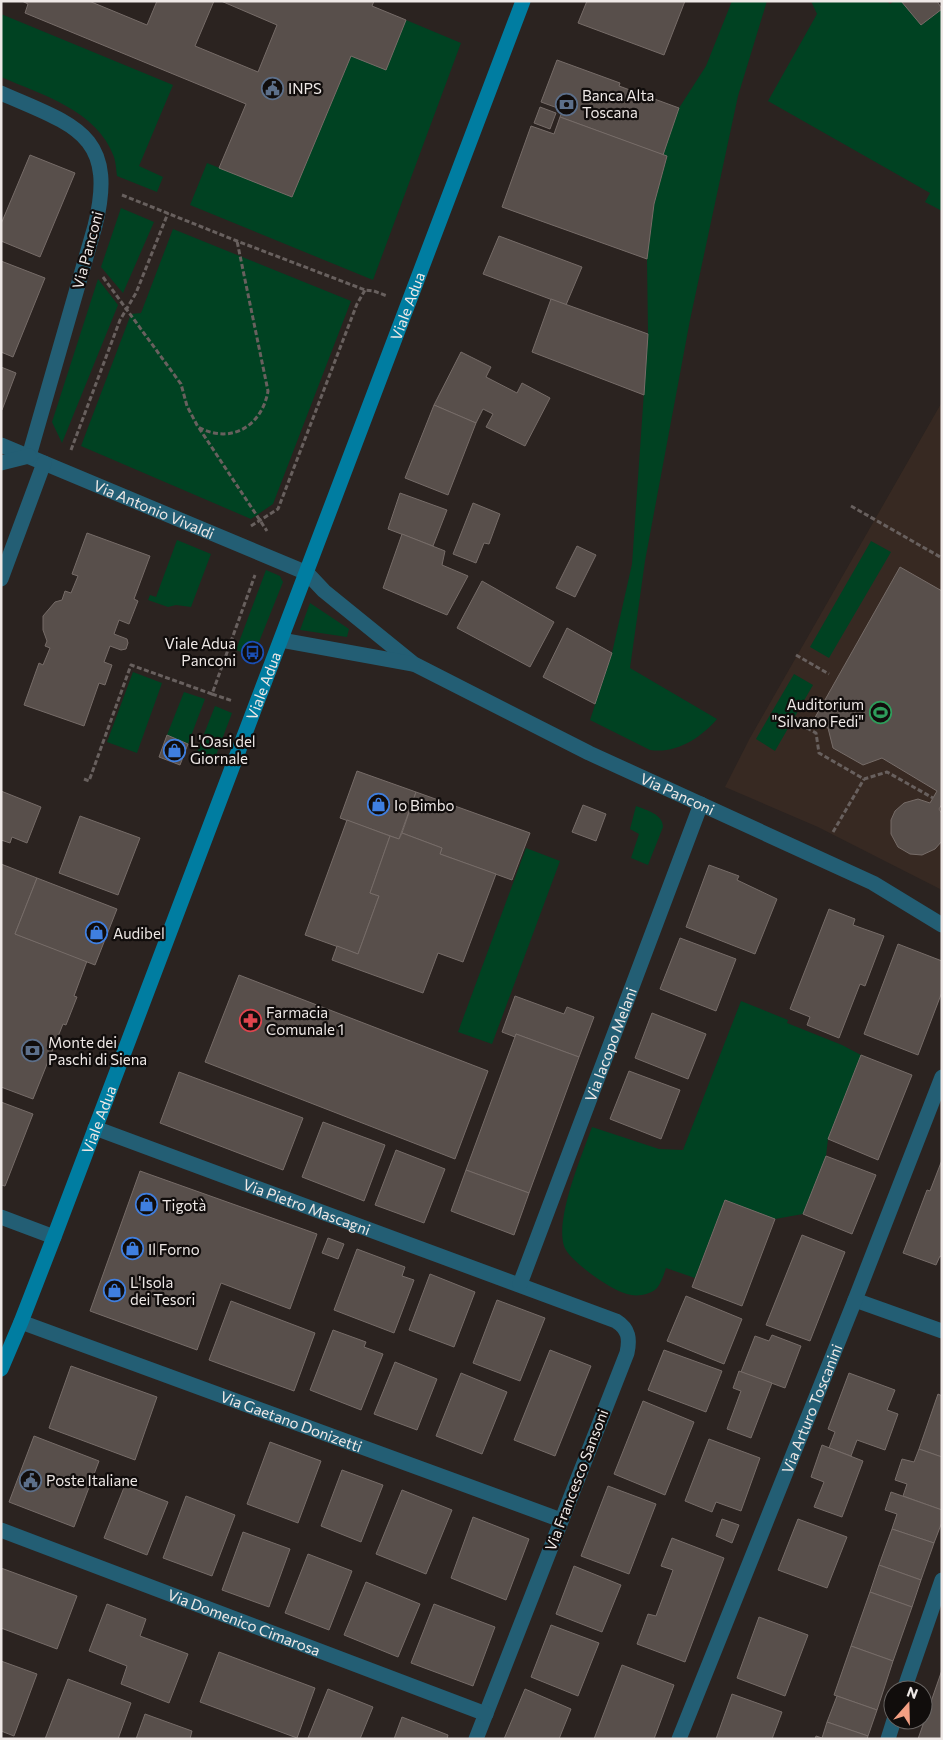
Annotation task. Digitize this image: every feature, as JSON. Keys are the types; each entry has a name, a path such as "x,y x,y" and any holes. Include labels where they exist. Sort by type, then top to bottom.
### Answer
{"main road":[{"name":"Viale Adua","path":"1,1368 22,1322 523,1"}],"street":[{"name":"Via Panconi","path":"1,93 61,119 82,134 97,157 102,176 98,212 87,255 29,456"},
{"name":"Via Antonio Vivaldi","path":"1,445 307,573"},
{"path":"1,463 29,456"},
{"path":"1,579 44,463"},
{"name":"Via Panconi","path":"307,573 324,590 414,664 588,753 873,883 942,925"},
{"name":"Via Panconi","path":"282,640 414,664"},
{"name":"Via Iacopo Melani","path":"520,1284 701,804"},
{"name":"Via Arturo Toscanini","path":"679,1739 855,1300 942,1076"},
{"name":"Via Pietro Mascagni","path":"95,1128 520,1284"},
{"path":"1,1217 54,1237"},
{"name":"Via Francesco Sansoni","path":"476,1739 627,1353 628,1335 625,1329 616,1321 520,1284"},
{"path":"855,1300 942,1331"},
{"name":"Via Gaetano Donizetti","path":"22,1322 561,1520"},
{"name":"Via Domenico Cimarosa","path":"1,1530 486,1714"},
{"path":"907,1680 942,1580"}],"path":[{"path":"102,186 237,241 408,305"},
{"path":"79,453 70,450 120,320 136,293 168,213"},
{"path":"198,427 216,434 240,431 258,418 267,398 268,384 237,241"},
{"path":"87,255 181,384 187,406 198,427 269,535"},
{"path":"251,526 278,509 365,290"},
{"path":"850,506 942,558"},
{"path":"212,694 256,571"},
{"path":"796,655 829,674"},
{"path":"84,779 89,781 131,665 237,702"},
{"path":"800,724 816,734 820,753 864,779"},
{"path":"833,832 864,779 887,772 933,798"}],"shaded area":[{"path":"942,402 942,890 818,827 725,787 750,738"}],"green space":[{"path":"732,1 767,1 738,96 690,320 645,561 630,668 717,719 696,738 687,743 669,750 650,750 590,720 612,653 632,564 648,334 647,259 654,204 667,157 663,155 679,108 706,66"},
{"path":"811,1 887,1 890,4 894,1 901,1 921,25 942,9 942,211 925,202 930,193 768,101 817,14"},
{"path":"1,14 173,85 139,166 163,177 157,192 117,176 114,157 106,141 95,127 82,116 50,98 1,77"},
{"path":"406,20 461,43 373,280 190,205 207,163 292,197 351,56 386,69"},
{"path":"121,208 154,222 123,293 101,267"},
{"path":"173,229 351,301 273,504 251,519 81,446 131,314 141,313"},
{"path":"98,279 118,305 62,443 52,422"},
{"path":"177,540 211,554 191,607 176,605 168,607 148,600 150,595 156,597"},
{"path":"871,541 891,552 829,658 810,647"},
{"path":"266,570 280,576 283,582 259,642 252,640 246,654 236,650"},
{"path":"310,603 349,629 347,637 300,630"},
{"path":"133,672 162,683 137,753 107,742"},
{"path":"794,674 813,685 775,751 756,739"},
{"path":"184,692 205,699 188,744 167,735"},
{"path":"215,706 232,713 215,758 197,752"},
{"path":"636,806 657,816 663,827 648,865 631,858 639,834 630,829"},
{"path":"526,848 560,861 492,1044 458,1032"},
{"path":"741,1001 788,1020 787,1023 842,1045 861,1055 828,1139 826,1156 803,1214 775,1219 725,1200 695,1278 666,1268 662,1279 653,1291 646,1294 631,1295 620,1291 601,1281 582,1267 567,1252 564,1246 562,1234 566,1203 592,1127 659,1149 683,1150"}],"building":[{"name":"INPS","path":"22,1 89,1 147,25 157,1 214,1 195,46 258,72 277,25 221,1 374,1 372,6 406,20 386,70 351,56 292,197 219,168 246,104 25,13 28,4"},
{"path":"587,1 685,1 664,55 578,23"},
{"path":"901,1 937,1 942,9 921,25"},
{"path":"557,60 620,83 619,86 679,108 663,155 560,117 563,110 541,102"},
{"path":"540,107 556,113 550,129 534,123"},
{"path":"560,117 667,156 654,204 647,259 502,207 531,126 554,134"},
{"path":"30,155 75,173 40,257 1,241 1,224"},
{"path":"499,236 582,267 566,305 483,274"},
{"path":"1,261 45,278 13,357 1,352"},
{"path":"551,299 648,334 644,395 532,352"},
{"path":"461,352 491,367 486,377 517,393 522,383 550,398 525,446 486,427 493,414 483,409 476,423 434,405"},
{"path":"1,367 16,373 2,410 1,409"},
{"path":"434,405 476,423 448,495 405,478"},
{"path":"400,493 447,510 433,546 388,529"},
{"path":"473,503 500,514 489,544 484,543 476,563 453,554"},
{"path":"87,533 150,556 134,599 138,601 129,624 119,620 114,634 127,639 126,649 121,650 110,646 104,662 112,665 105,685 99,683 84,726 24,705 39,663 43,665 50,648 45,646 47,641 43,630 43,616 55,602 62,600 65,591 71,593 78,576 72,574"},
{"path":"402,534 445,551 442,565 468,576 447,615 383,588"},
{"path":"577,546 596,555 575,597 556,588"},
{"name":"Auditorium \"Silvano Fedi\"","path":"900,567 942,591 942,804 939,809 942,814 942,841 935,849 922,855 910,854 898,847 891,834 891,820 895,811 904,803 918,799 930,803 937,791 882,758 863,765 833,748 828,728 813,721"},
{"path":"482,581 554,622 530,667 457,628"},
{"path":"567,628 612,653 595,704 543,677"},
{"name":"L'Oasi del Giornale","path":"167,735 188,744 180,765 159,757"},
{"name":"Io Bimbo","path":"357,771 416,792 399,839 340,818"},
{"path":"1,791 41,807 27,843 12,837 10,843 1,840"},
{"path":"416,792 530,833 512,880 440,854 442,848 402,833"},
{"path":"583,805 606,814 596,841 572,832"},
{"path":"80,816 140,838 118,895 59,873"},
{"path":"347,820 390,836 370,893 379,896 358,954 305,935"},
{"path":"402,833 442,848 440,854 496,874 463,962 438,953 423,993 332,960 337,946 358,954 379,896 370,893 390,836 399,839"},
{"path":"1,864 37,878 15,934 87,961 74,996 77,997 66,1025 63,1024 33,1099 1,1087"},
{"path":"709,865 739,876 737,880 777,899 755,954 686,927"},
{"path":"37,878 117,909 95,965 15,934"},
{"path":"829,909 855,919 853,925 884,936 865,986 860,984 839,1038 807,1025 810,1017 790,1009"},
{"path":"680,938 736,959 716,1011 660,989"},
{"path":"898,944 942,961 942,992 918,1055 864,1034"},
{"path":"239,975 488,1071 455,1159 205,1062"},
{"path":"515,996 564,1014 567,1007 594,1017 579,1057 516,1034 515,1037 502,1032"},
{"path":"652,1013 706,1034 688,1079 635,1058"},
{"path":"516,1034 579,1057 529,1193 466,1170"},
{"path":"861,1055 912,1075 878,1160 828,1139"},
{"path":"629,1071 680,1090 661,1139 610,1119"},
{"path":"179,1072 303,1118 283,1170 160,1123"},
{"path":"1,1102 33,1114 5,1186 1,1185"},
{"path":"323,1122 385,1145 364,1201 302,1177"},
{"path":"396,1150 445,1169 424,1223 375,1205"},
{"path":"826,1156 876,1175 852,1234 803,1214"},
{"path":"942,1160 942,1257 940,1256 936,1265 903,1253 927,1190 930,1191"},
{"path":"466,1170 529,1193 514,1235 451,1211"},
{"path":"140,1171 317,1234 290,1309 221,1283 197,1350 90,1311"},
{"path":"725,1200 775,1219 742,1306 692,1287"},
{"path":"802,1235 845,1252 810,1341 766,1325"},
{"path":"328,1238 344,1244 338,1259 322,1253"},
{"path":"357,1249 405,1267 402,1276 414,1280 394,1333 334,1310"},
{"path":"430,1274 475,1292 454,1347 409,1330"},
{"path":"686,1296 742,1319 724,1364 667,1341"},
{"path":"497,1300 545,1318 520,1381 473,1363"},
{"path":"231,1301 315,1333 294,1391 209,1360"},
{"path":"333,1330 366,1342 364,1347 383,1354 361,1410 310,1390"},
{"path":"772,1335 801,1346 785,1388 741,1372 755,1336 769,1341"},
{"path":"550,1350 591,1366 555,1456 514,1440"},
{"path":"664,1350 722,1371 706,1412 648,1390"},
{"path":"395,1362 437,1379 417,1430 374,1414"},
{"path":"71,1366 157,1397 135,1460 49,1428"},
{"path":"739,1371 772,1383 751,1438 727,1429 741,1391 733,1388"},
{"path":"461,1373 507,1392 482,1454 436,1436"},
{"path":"849,1373 895,1390 887,1410 898,1414 885,1450 857,1440 851,1456 829,1448 835,1432 828,1429"},
{"path":"938,1394 942,1396 942,1457 919,1449"},
{"path":"643,1401 694,1422 665,1495 614,1474"},
{"path":"34,1436 99,1461 74,1527 9,1502"},
{"path":"709,1439 760,1458 741,1511 716,1502 712,1512 685,1501"},
{"path":"270,1442 321,1461 298,1523 247,1504"},
{"path":"822,1445 863,1461 842,1517 814,1507 824,1482 811,1477"},
{"path":"919,1449 942,1457 942,1510 903,1496 907,1484 895,1480 902,1459 914,1462"},
{"path":"342,1470 383,1485 361,1542 321,1526"},
{"path":"125,1485 168,1502 147,1555 104,1538"},
{"path":"608,1486 656,1504 629,1574 581,1556"},
{"path":"402,1490 452,1510 426,1574 376,1554"},
{"path":"891,1492 942,1510 942,1522 934,1543 892,1529 897,1514 885,1510"},
{"path":"186,1496 235,1515 212,1576 163,1558"},
{"path":"473,1517 529,1539 506,1600 451,1578"},
{"path":"722,1519 739,1525 732,1543 716,1536"},
{"path":"798,1519 847,1537 827,1588 778,1570"},
{"path":"892,1529 934,1543 921,1580 879,1565"},
{"path":"243,1532 290,1549 269,1607 222,1590"},
{"path":"672,1538 724,1558 685,1662 637,1644 648,1614 656,1616 673,1570 661,1566"},
{"path":"308,1554 352,1571 329,1630 285,1613"},
{"path":"879,1565 921,1580 912,1607 870,1592"},
{"path":"574,1566 621,1585 602,1632 556,1614"},
{"path":"1,1568 77,1596 57,1649 1,1628"},
{"path":"366,1582 420,1604 398,1657 344,1635"},
{"path":"870,1592 912,1607 893,1661 851,1646"},
{"path":"107,1604 146,1619 140,1636 188,1654 169,1703 121,1684 127,1666 89,1651"},
{"path":"434,1604 495,1627 473,1686 411,1663"},
{"path":"759,1617 808,1635 785,1696 737,1678"},
{"path":"551,1625 599,1643 578,1696 531,1677"},
{"path":"851,1646 893,1661 887,1680 883,1680 883,1692 877,1710 834,1695"},
{"path":"219,1652 315,1688 297,1738 200,1702"},
{"path":"1,1661 37,1674 14,1736 1,1731"},
{"path":"622,1665 674,1685 654,1739 594,1739"},
{"path":"942,1670 942,1739 918,1739 921,1730 933,1730 933,1696"},
{"path":"68,1679 131,1703 118,1739 45,1739"},
{"path":"328,1689 373,1707 360,1739 308,1738"},
{"path":"525,1689 571,1709 559,1739 504,1739"},
{"path":"732,1694 782,1712 772,1739 716,1739"},
{"path":"837,1696 877,1710 868,1736 827,1722"},
{"path":"145,1714 192,1731 190,1739 136,1739"},
{"path":"402,1717 448,1735 447,1739 394,1739"},
{"path":"827,1722 868,1736 867,1739 815,1739 816,1736 822,1738"}],"place":[{"name":"INPS","path":"272,88"},
{"name":"Banca Alta Toscana","path":"566,104"},
{"name":"Viale Adua Panconi","path":"252,652"},
{"name":"Auditorium \"Silvano Fedi\"","path":"880,713"},
{"name":"L'Oasi del Giornale","path":"174,750"},
{"name":"Io Bimbo","path":"378,805"},
{"name":"Audibel","path":"97,933"},
{"name":"Farmacia Comunale 1","path":"250,1021"},
{"name":"Monte dei Paschi di Siena","path":"32,1051"},
{"name":"Tigotà","path":"146,1205"},
{"name":"Il Forno","path":"132,1249"},
{"name":"L'Isola dei Tesori","path":"114,1291"},
{"name":"Poste Italiane","path":"30,1480"}]}
